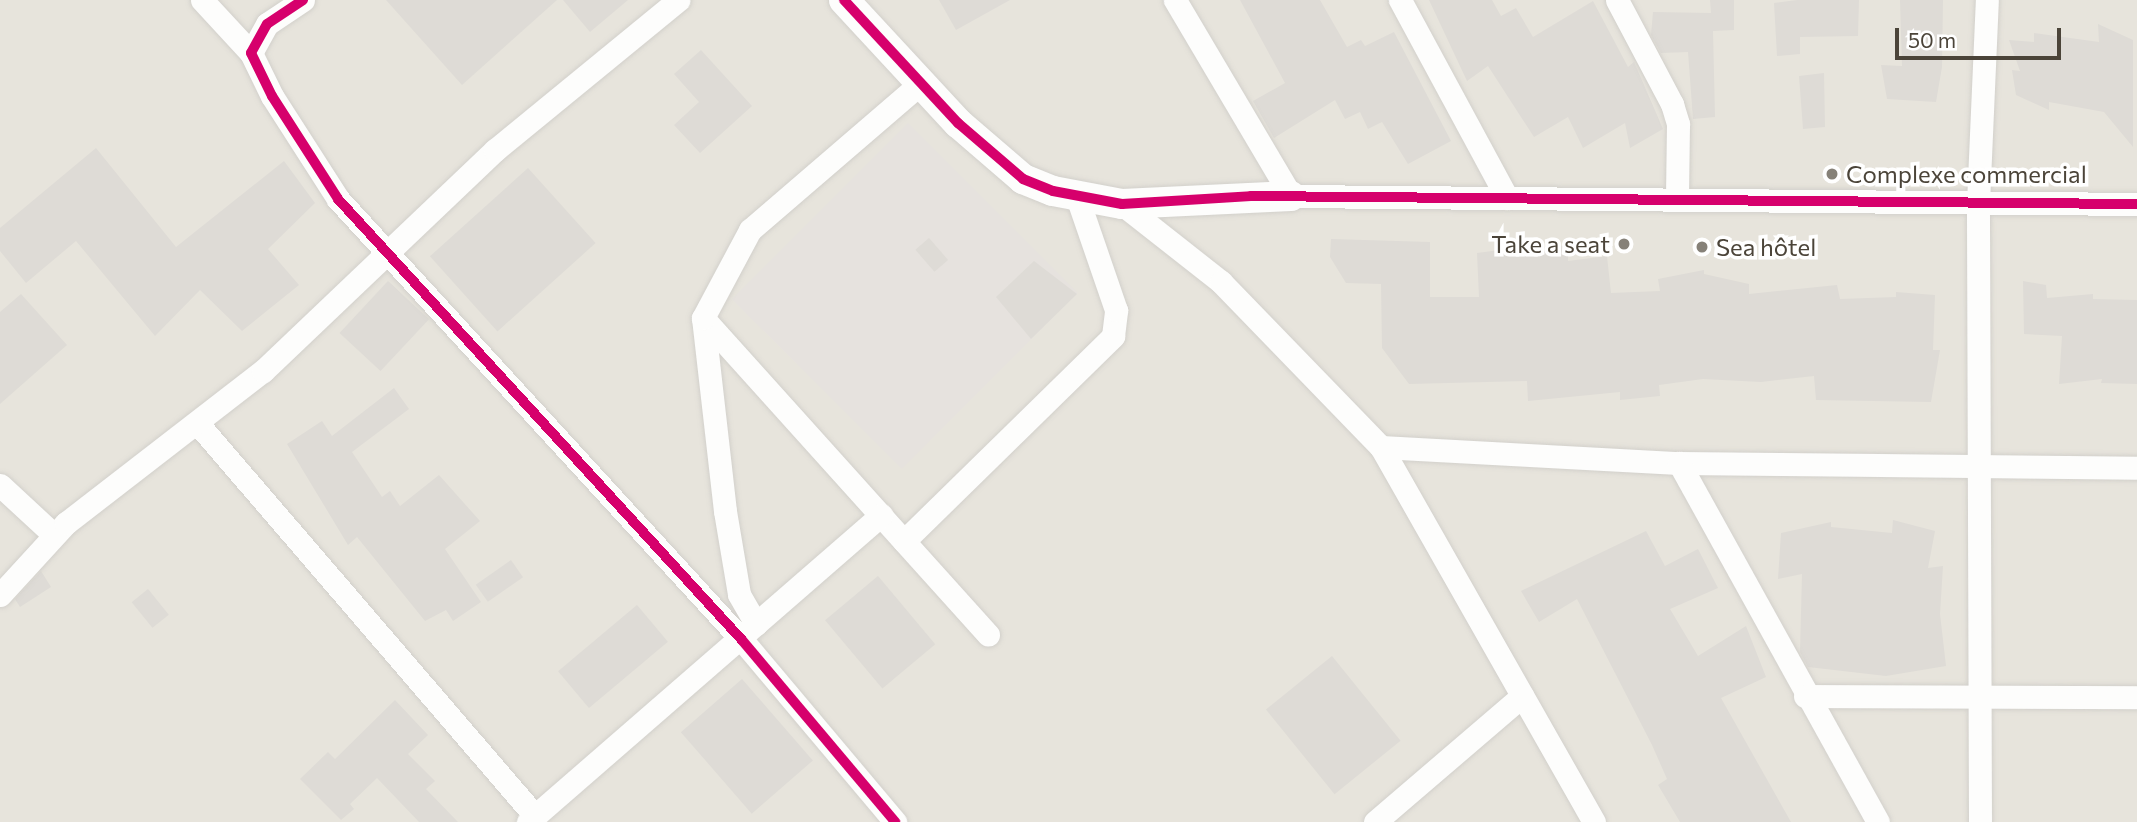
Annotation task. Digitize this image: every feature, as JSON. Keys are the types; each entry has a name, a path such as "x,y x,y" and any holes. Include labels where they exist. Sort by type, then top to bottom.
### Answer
{"street":[{"path":"202,0 251,53 272,96 338,199 749,632 895,822"},
{"path":"251,53 267,24 303,0"},
{"path":"0,595 53,534 263,371 495,150 678,0"},
{"path":"844,0 967,132 1023,179 1077,197 1122,204 1291,196 2137,204"},
{"path":"1175,0 1291,196"},
{"path":"1400,0 1507,198"},
{"path":"1618,0 1672,104 1678,124 1677,200"},
{"path":"1980,822 1978,203 1987,0"},
{"path":"749,632 739,594 725,511 703,317 750,230 921,83"},
{"path":"904,541 1113,336 1116,310 1077,197"},
{"path":"1122,204 1221,282 1381,447 1594,822"},
{"path":"703,317 988,635"},
{"path":"198,424 531,819 881,515"},
{"path":"1381,447 1679,463 1978,469 2137,468"},
{"path":"1679,463 1805,696 1878,822"},
{"path":"0,485 53,534"},
{"path":"1805,696 1981,694 2137,697"},
{"path":"1375,822 1522,696"}],"shaded area":[{"path":"0,0 2137,0 2137,822 0,822"},
{"path":"908,123 1078,293 902,469 732,299"}],"building":[{"path":"386,0 557,0 462,85"},
{"path":"563,0 628,0 590,32"},
{"path":"939,0 1010,0 956,30"},
{"path":"1240,0 1320,0 1347,47 1361,40 1365,46 1394,32 1451,141 1408,164 1382,122 1368,129 1360,112 1345,119 1335,100 1274,138 1253,101 1285,83"},
{"path":"1429,0 1492,0 1501,16 1516,8 1533,37 1593,1 1628,67 1634,62 1663,129 1630,148 1625,123 1583,148 1568,117 1534,137 1488,66 1467,81"},
{"path":"1710,0 1734,0 1734,30 1713,31 1715,117 1693,119 1688,52 1661,53 1651,35 1653,12 1711,13"},
{"path":"1797,0 1859,0 1858,36 1800,37 1800,54 1777,56 1774,3"},
{"path":"1900,0 1943,0 1942,67 1936,102 1887,99 1881,65 1902,66"},
{"path":"2098,24 2133,40 2133,147 2104,112 2049,102 2049,110 2016,95 2012,70 2020,71 2009,40 2034,42 2034,33 2099,42"},
{"path":"701,50 752,106 700,153 674,125 699,102 674,74"},
{"path":"1824,73 1825,127 1803,129 1799,76"},
{"path":"96,148 176,247 284,161 315,203 268,249 299,285 242,331 200,290 155,336 76,241 26,283 0,251 0,228"},
{"path":"528,168 596,243 497,331 430,256"},
{"path":"929,238 948,260 934,272 915,250"},
{"path":"1331,239 1430,242 1430,297 1479,297 1477,253 1537,245 1538,248 1568,245 1568,261 1607,256 1611,293 1660,291 1658,279 1704,270 1704,274 1749,284 1749,294 1837,285 1840,299 1896,297 1896,292 1935,295 1933,350 1940,350 1931,402 1816,400 1814,376 1761,382 1703,379 1659,385 1660,396 1620,400 1620,392 1528,401 1527,381 1409,384 1382,348 1381,284 1346,283 1330,257"},
{"path":"1034,261 1077,294 1031,339 996,297"},
{"path":"388,281 429,319 381,371 340,333"},
{"path":"2023,281 2046,285 2047,298 2093,294 2093,299 2137,300 2137,384 2101,383 2102,379 2059,384 2062,336 2024,334"},
{"path":"21,294 67,345 0,404 0,312"},
{"path":"394,388 409,409 352,452 382,497 390,491 400,506 439,475 480,521 445,549 481,602 453,621 446,610 425,621 357,537 348,545 287,444 322,421 332,436"},
{"path":"1893,520 1935,531 1928,568 1943,566 1940,614 1946,666 1886,676 1808,667 1800,652 1802,574 1778,579 1781,533 1831,522 1831,527 1892,533"},
{"path":"1646,531 1665,566 1698,549 1718,588 1670,609 1698,656 1746,626 1766,677 1721,698 1791,822 1680,822 1658,785 1667,779 1652,745 1577,599 1539,622 1521,591"},
{"path":"511,560 523,577 488,602 476,585"},
{"path":"41,571 51,587 20,607 15,599"},
{"path":"878,576 935,644 882,689 825,620"},
{"path":"148,589 169,615 152,628 132,602"},
{"path":"637,605 668,642 589,708 558,671"},
{"path":"1332,656 1401,741 1335,794 1266,709"},
{"path":"742,679 813,761 752,814 681,732"},
{"path":"395,700 428,735 408,754 435,781 426,789 458,822 419,822 377,778 350,804 354,809 341,820 300,779 328,752 335,759"}],"cycle path":[{"path":"303,0 267,24 251,53 272,96 338,199 742,640 895,822"},
{"path":"844,0 958,123 1023,179 1053,191 1122,204 1251,196 2137,204"}],"place":[{"name":"Complexe commercial","path":"1832,174"},
{"name":"Take a seat","path":"1624,244"},
{"name":"Sea hôtel","path":"1702,247"}]}
